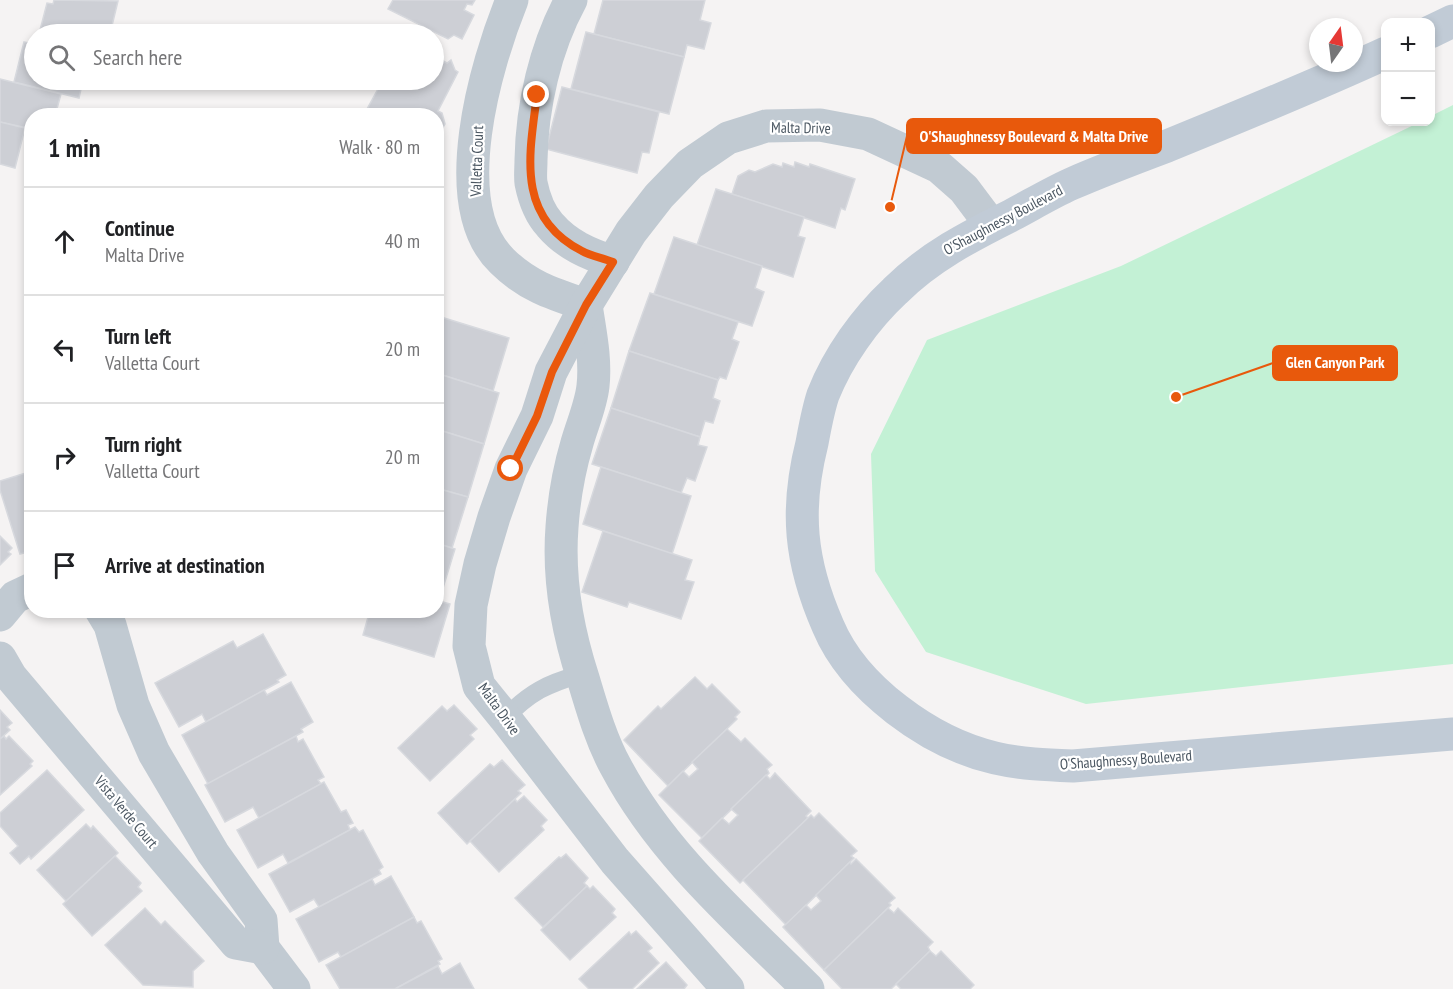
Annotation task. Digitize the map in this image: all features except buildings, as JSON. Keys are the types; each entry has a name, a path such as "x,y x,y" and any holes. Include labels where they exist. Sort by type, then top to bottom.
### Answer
{"main road":[{"path":"1435,30 1453,21"},
{"name":"O'Shaughnessy Boulevard","path":"1381,54 1298,93 1069,185 965,238 933,259 895,290 851,343 823,396 802,492 801,530 815,596 829,630 846,658 868,684 925,729 960,746 994,758 1032,764 1073,766 1453,734"}],"street":[{"name":"Valletta Court","path":"512,0 485,82 475,140 473,189 480,228 500,260 530,284 586,305"},
{"path":"572,0 551,47 537,95 531,141 530,182 538,206 549,224 564,239 582,251 613,262"},
{"name":"Malta Drive","path":"728,989 615,861 479,686 469,646 471,605 480,564 511,469 537,416 552,372 586,305 631,232 659,196 690,164 728,138 766,126 820,125 868,134 939,167 964,189 991,225"},
{"path":"586,305 594,359 593,388 565,494 561,548 564,610 581,674 615,767 648,819 691,872 808,989"},
{"path":"0,615 15,597 24,593"},
{"path":"106,618 110,626 133,705 154,753 213,853 261,920 263,948 294,989"},
{"name":"Vista Verde Court","path":"0,658 12,677 236,943 263,948"}],"lane":[{"path":"506,718 524,699 543,687 581,674"}],"green space":[{"path":"1453,105 1453,664 1086,704 926,652 875,571 871,454 927,340 1121,266 1412,126 1435,126 1435,114"}],"place":[{"name":"O'Shaughnessy Boulevard & Malta Drive","path":"890,207"},
{"name":"Glen Canyon Park","path":"1176,397"}],"route":[{"path":"511,469 537,416 552,372 586,305 613,262 582,251 564,239 549,224 538,206 530,182 531,141 537,95"}]}
